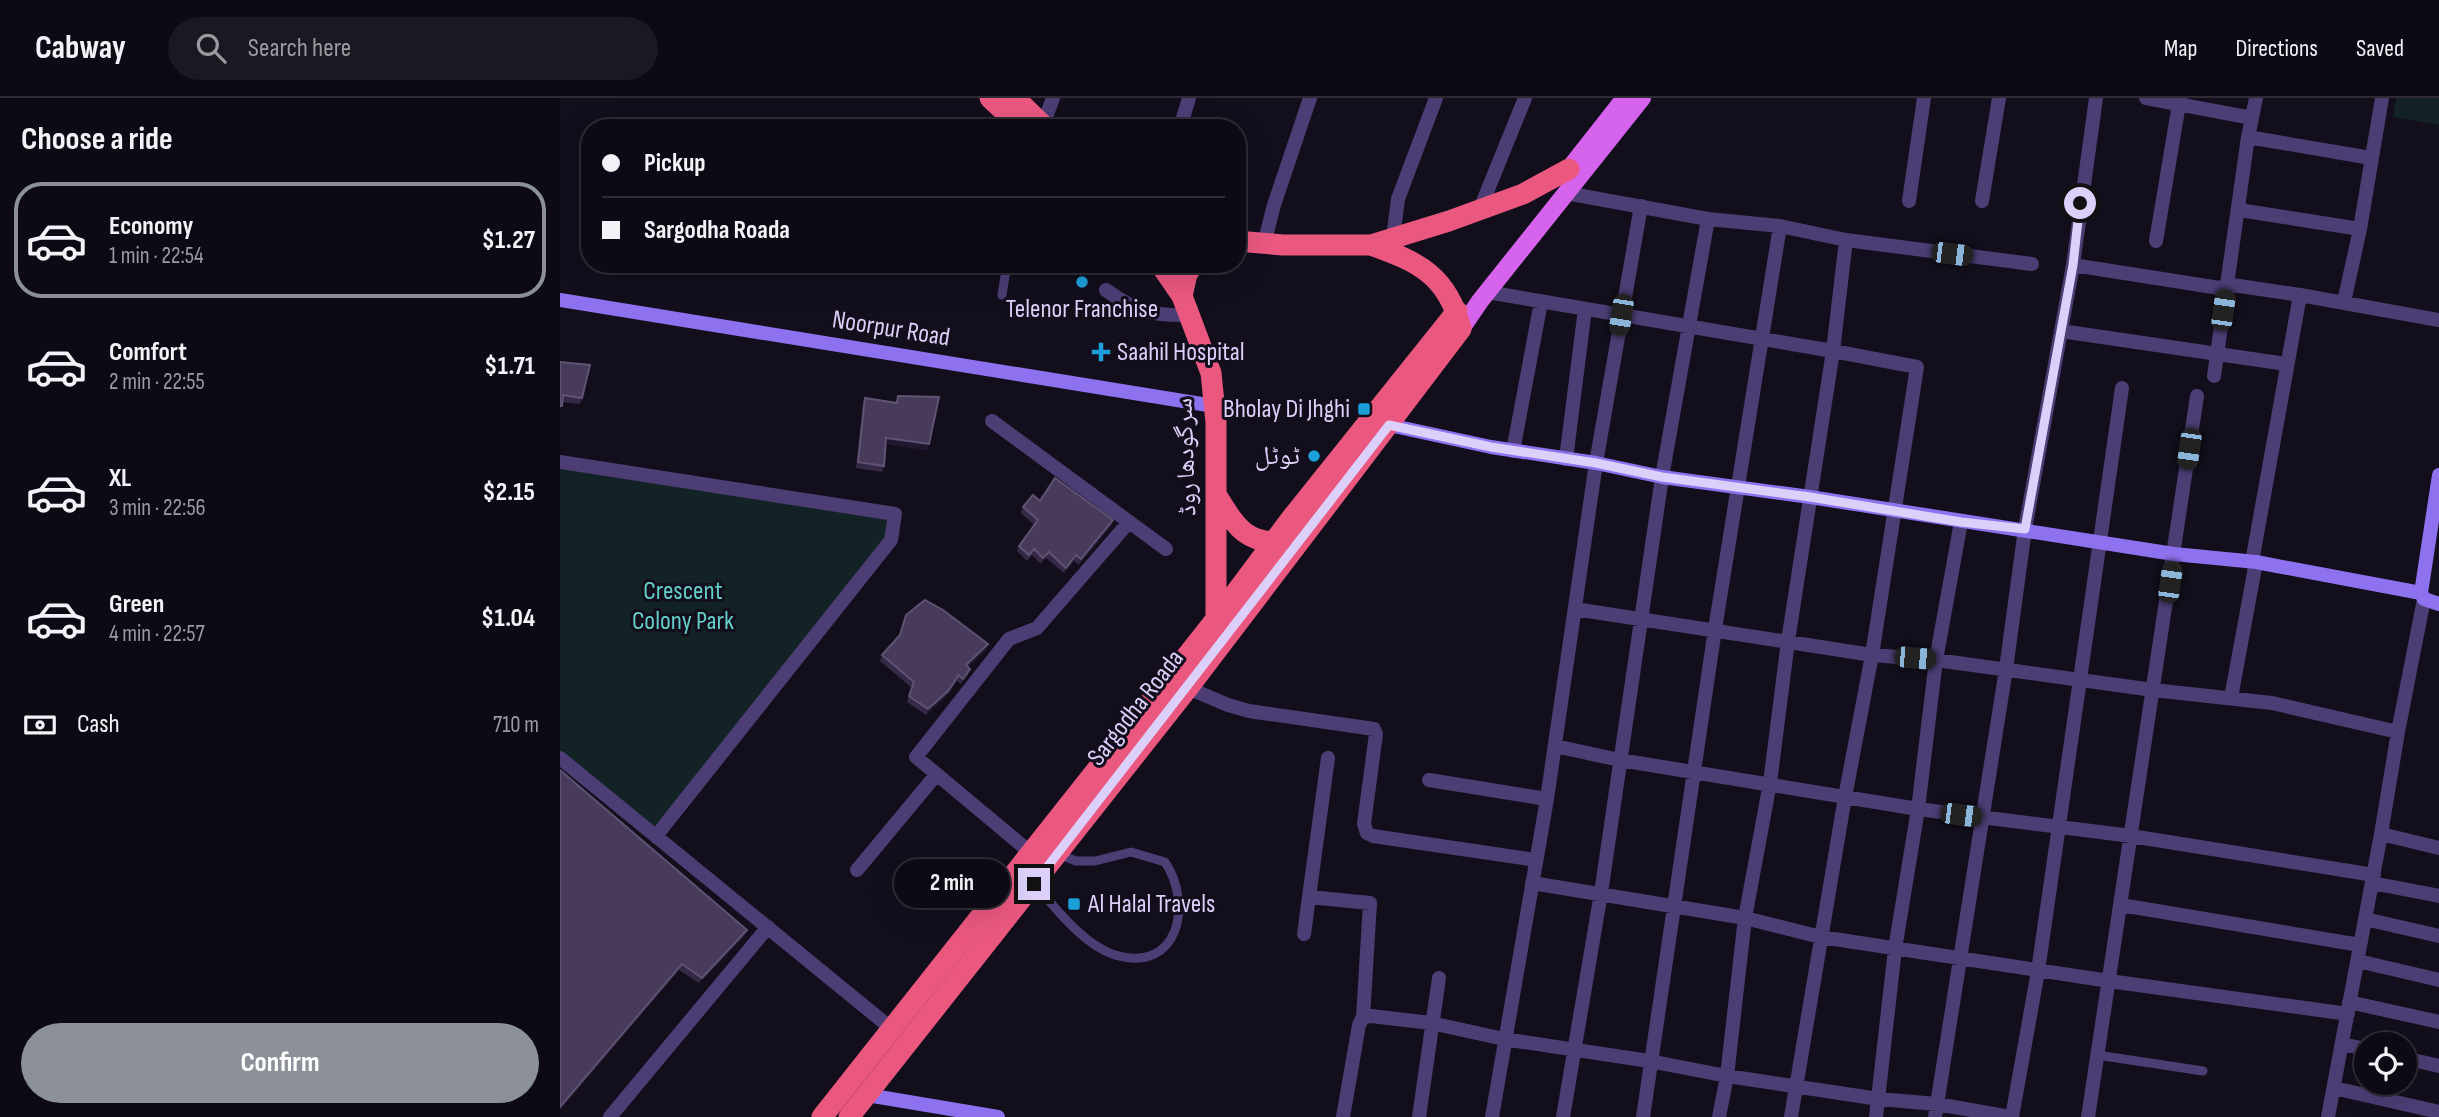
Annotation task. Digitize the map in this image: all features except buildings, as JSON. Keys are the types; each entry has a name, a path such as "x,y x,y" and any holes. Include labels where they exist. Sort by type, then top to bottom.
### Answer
{"highway":[{"path":"990,98 1024,119"},
{"path":"1015,98 1031,119"},
{"path":"1246,243 1371,244 1523,194 1569,169"},
{"path":"1371,244 1409,259 1436,279 1447,291 1459,320"},
{"name":"سرگودھا روڈ","path":"1166,273 1186,305 1211,373 1216,422 1216,619"},
{"path":"1186,305 1188,273"},
{"name":"Sargodha Roada","path":"849,1117 1188,688 1389,425 1459,320"},
{"name":"Sargodha Roada","path":"822,1117 1216,619 1273,542 1459,320"},
{"path":"1217,496 1243,532 1259,541 1302,538"}],"main road":[{"path":"1459,320 1569,169 1625,98"},
{"path":"1459,320 1486,292 1642,98"}],"street":[{"path":"1041,119 1053,98"},
{"path":"1183,119 1189,98"},
{"path":"1264,244 1310,98"},
{"path":"1393,238 1398,199 1436,98"},
{"path":"1480,209 1525,98"},
{"path":"1909,201 1924,98"},
{"path":"1982,201 1998,98"},
{"path":"1936,1110 2006,668 2025,529 2073,265 2096,98"},
{"path":"2146,98 2179,101 2252,118"},
{"path":"2214,376 2256,98"},
{"path":"2344,302 2360,229 2382,98"},
{"path":"2156,241 2179,101"},
{"path":"2248,137 2371,158"},
{"path":"1566,193 1708,219 1780,226 1846,240 2032,264"},
{"path":"1492,1117 1547,799 1596,463 1641,206"},
{"path":"2238,209 2360,229"},
{"path":"1563,1117 1601,893 1662,477 1708,219"},
{"path":"1643,1117 1649,1061 1715,629 1780,226"},
{"path":"1719,1117 1727,1076 1745,918 1770,783 1788,641 1833,351 1846,240"},
{"path":"2073,265 2300,295 2439,320"},
{"path":"1106,290 1126,304 1162,316 1186,305"},
{"path":"1486,292 1833,351 1917,368 1872,655 1791,1117"},
{"path":"2231,698 2286,364 2300,295"},
{"name":"Noorpur Road","path":"560,300 1214,405"},
{"path":"1513,451 1541,302"},
{"path":"1566,459 1585,310"},
{"path":"2061,331 2286,364"},
{"path":"1363,1017 1432,1023 1504,1039 1936,1110 2011,1117 2038,971 2122,388"},
{"path":"2088,1117 2197,396"},
{"path":"992,421 1166,549"},
{"path":"1389,425 1513,451 1596,463 1662,477 1810,497 1961,522 2025,529 2174,554 2254,562 2423,596 2439,604"},
{"path":"560,462 895,514 891,540 656,836"},
{"path":"2328,1117 2423,596 2439,475"},
{"path":"1025,860 916,757 1009,639 1037,628 1129,522"},
{"path":"1876,1117 1895,949 1918,809 1936,660 1961,522"},
{"path":"1575,609 1872,655 2006,668 2154,690 2272,703 2398,732"},
{"path":"1188,688 1249,711 1374,729 1376,734 1363,824 1367,833 1373,836 1536,860"},
{"path":"1555,746 1620,760 1918,809 2131,836 2373,879 2439,896"},
{"path":"560,758 892,1029"},
{"path":"1304,934 1328,758"},
{"path":"857,870 936,775"},
{"path":"1429,780 1547,799"},
{"path":"2381,834 2439,848"},
{"path":"1532,883 1745,918 1821,937 2038,971 2349,1008 2439,1022"},
{"path":"1309,897 1370,903 1363,1017 1359,1025 1343,1117"},
{"path":"2120,905 2360,945"},
{"path":"2365,919 2439,936"},
{"path":"610,1117 768,927"},
{"path":"2358,961 2439,980"},
{"path":"1419,1117 1439,978"},
{"path":"2342,1044 2354,1046"},
{"path":"2417,1061 2439,1066"},
{"path":"2334,1088 2439,1112"},
{"path":"866,1095 999,1117"}],"lane":[{"path":"1002,295 1006,273"},
{"path":"1025,860 1034,884 1064,919 1083,936 1112,954 1138,960 1155,956 1169,944 1178,919 1179,894 1175,876 1165,862 1131,852 1096,861 1076,861 1058,854"},
{"path":"2097,1055 2203,1071"}],"green space":[{"path":"2396,98 2439,98 2439,125 2393,117"},
{"name":"Crescent Colony Park","path":"560,462 895,514 891,540 656,836 560,758"}],"place":[{"name":"Telenor Franchise","path":"1082,282"},
{"name":"Saahil Hospital","path":"1101,352"},
{"name":"Bholay Di Jhghi","path":"1364,409"},
{"name":"ٹوٹل","path":"1314,456"},
{"name":"Al Halal Travels","path":"1074,904"}],"route":[{"path":"1034,884 1389,425 1491,447 1596,463 1662,477 1810,497 1961,522 2025,529 2073,265 2080,203"}]}
